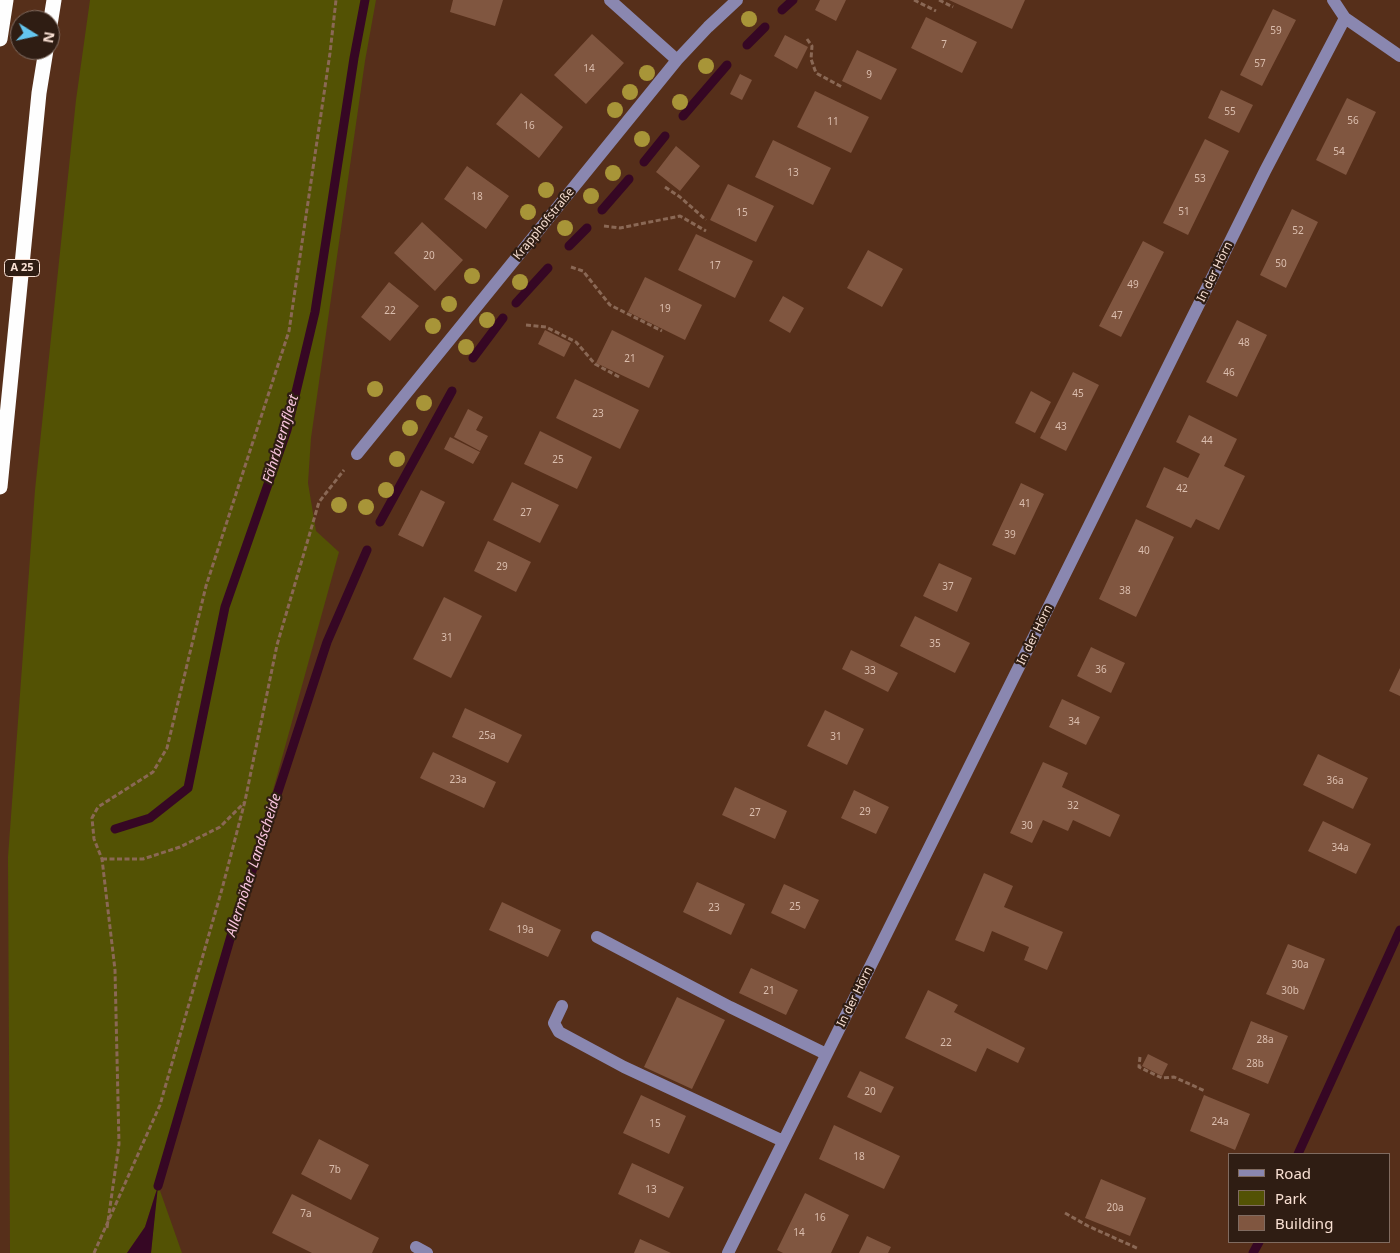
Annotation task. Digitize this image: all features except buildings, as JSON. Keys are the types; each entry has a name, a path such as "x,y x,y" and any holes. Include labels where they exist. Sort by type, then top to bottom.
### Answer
{"highway":[{"path":"0,39 6,0"},
{"name":"A 25","path":"0,486 39,93 44,60"}],"street":[{"path":"610,0 677,60"},
{"name":"Krapphofstraße","path":"357,454 677,60 737,0"},
{"path":"1333,0 1345,18 1400,56"},
{"name":"In der Hörn","path":"731,1252 826,1054 1265,172 1345,18"},
{"path":"597,937 730,1007 826,1054"},
{"path":"562,1006 554,1023 559,1032 624,1067 783,1141"}],"path":[{"path":"107,1228 119,1144 115,970 102,859 94,839 92,818 98,807 153,772 167,748 206,586 288,331 330,53 336,0"},
{"path":"914,0 936,11"},
{"path":"939,0 953,7"},
{"path":"807,39 812,46 811,58 816,72 842,87"},
{"path":"665,187 680,197 706,220"},
{"path":"604,226 620,228 680,216 706,231"},
{"path":"571,267 583,271 610,305 662,331"},
{"path":"526,325 546,327 576,342 595,364 619,376"},
{"path":"94,1253 107,1228 160,1105 222,889 245,801 277,645 320,502 357,454"},
{"path":"102,859 143,859 180,847 220,827 245,801"},
{"path":"1140,1057 1139,1067 1162,1078 1174,1077 1206,1091"},
{"path":"1065,1213 1088,1226 1139,1249"}],"green space":[{"path":"90,0 376,0 365,61 311,438 308,483 316,531 339,552 257,848 158,1185 182,1253 151,1253 157,1189 145,1227 127,1253 10,1253 8,857 35,490 76,100"}],"shaded area":[{"path":"158,1186 151,1253 127,1253 145,1227"}],"waterway":[{"name":"Fährbuernfleet","path":"115,829 150,818 188,788 225,607 287,430 315,312 354,58 365,0"},
{"name":"Allermöher Landscheide","path":"782,10 793,0"},
{"name":"Allermöher Landscheide","path":"747,45 765,27"},
{"name":"Allermöher Landscheide","path":"683,116 727,65"},
{"name":"Allermöher Landscheide","path":"644,162 665,136"},
{"name":"Allermöher Landscheide","path":"602,210 629,179"},
{"name":"Allermöher Landscheide","path":"569,246 587,228"},
{"name":"Allermöher Landscheide","path":"516,303 548,268"},
{"name":"Allermöher Landscheide","path":"473,358 503,318"},
{"name":"Allermöher Landscheide","path":"380,522 452,391"},
{"name":"Allermöher Landscheide","path":"158,1186 233,929 327,642 367,550"},
{"path":"1298,1153 1400,930"},
{"path":"1253,1253 1258,1243"}]}
